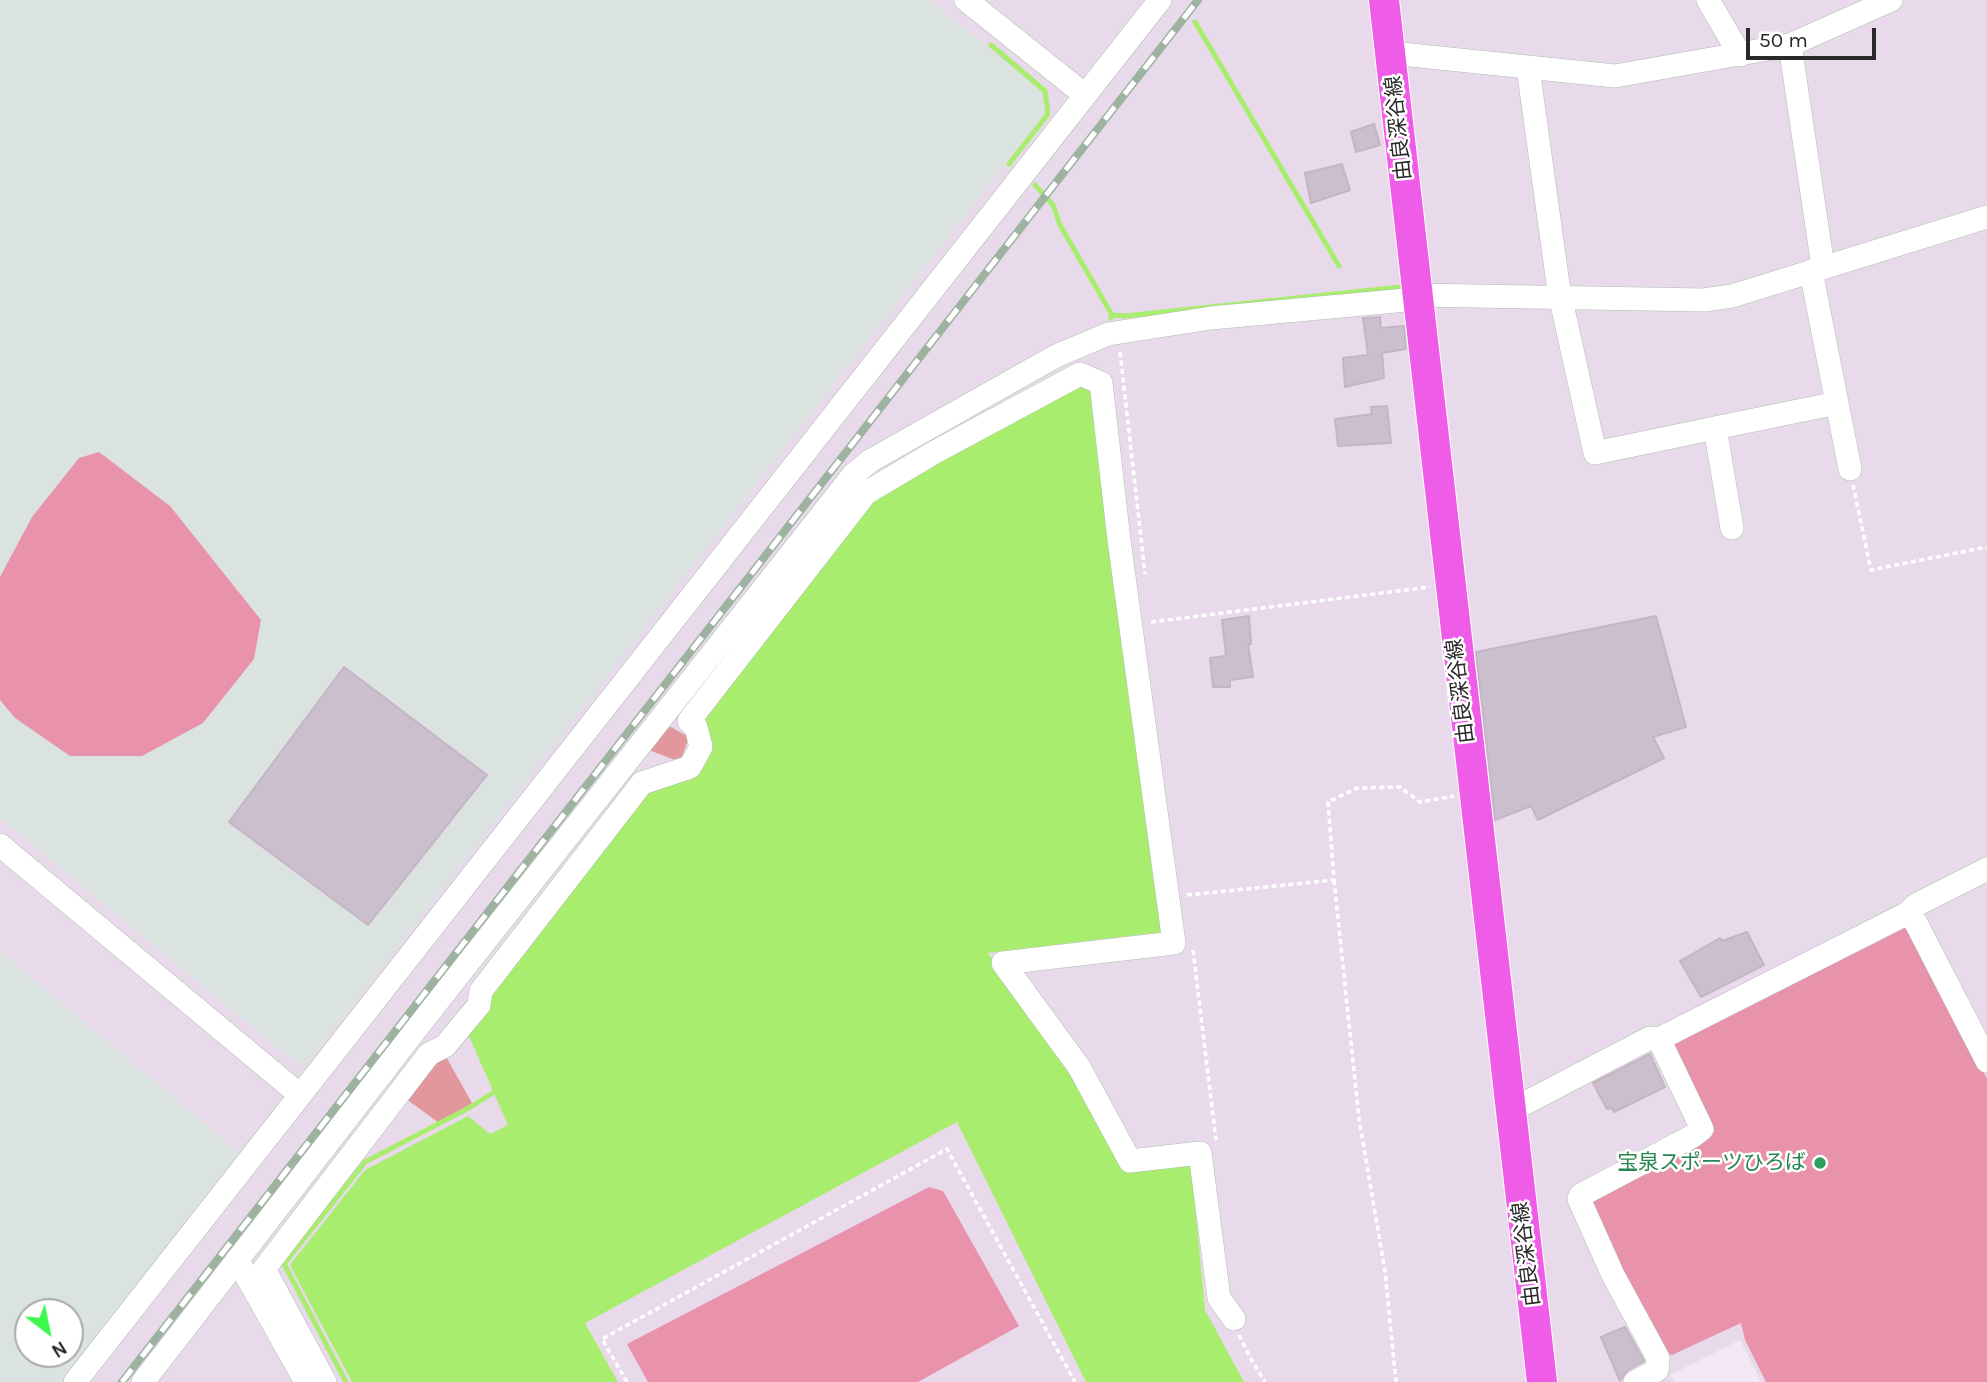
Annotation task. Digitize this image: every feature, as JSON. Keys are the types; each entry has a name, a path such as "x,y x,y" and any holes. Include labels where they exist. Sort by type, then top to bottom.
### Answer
{"main road":[{"name":"由良深谷線","path":"1384,0 1473,793 1517,1107 1542,1382"}],"street":[{"path":"966,0 1085,95"},
{"path":"75,1382 1160,0"},
{"path":"1708,0 1740,55"},
{"path":"1391,53 1615,76 1790,45 1891,0"},
{"path":"1790,45 1817,269 1850,469"},
{"path":"1528,68 1560,298 1595,453 1837,403"},
{"path":"143,1382 853,475 870,461 1056,356 1108,334 1211,318 1417,297 1704,300 1732,296 1987,217"},
{"path":"325,1382 264,1269 429,1054 445,1046 479,1005 481,991 642,783 690,767 701,747 696,727 689,721 866,493 935,452 1080,374 1101,383 1128,607 1174,943 1003,964 1079,1067 1130,1161 1200,1153 1219,1298 1234,1319"},
{"path":"1715,428 1732,528"},
{"path":"0,845 300,1095"},
{"path":"1517,1107 1650,1038 1659,1039 1908,913 1916,905 1987,869"},
{"path":"1908,913 1916,923 1987,1061"},
{"path":"439,1049 457,999 450,987"},
{"path":"1635,1382 1657,1370 1658,1358 1613,1275 1579,1199 1581,1195 1702,1129 1659,1039"},
{"path":"237,1259 306,1382"}],"path":[{"path":"1118,333 1146,580"},
{"path":"1850,469 1871,570 1987,547"},
{"path":"1151,622 1449,585"},
{"path":"1396,1382 1385,1271 1359,1119 1328,802 1357,788 1400,788 1420,802 1473,793"},
{"path":"1187,895 1334,880"},
{"path":"1193,948 1217,1148"},
{"path":"627,1382 602,1339 947,1149 1075,1382"},
{"path":"1234,1319 1251,1359 1265,1382"}],"shaded area":[{"path":"0,0 929,0 1042,92 1044,114 307,1063 297,1064 0,818"},
{"path":"1078,379 1097,387 1161,932 988,953 1073,1063 1119,1166 1128,1171 1191,1163 1205,1310 1244,1382 1086,1382 957,1122 585,1323 618,1382 352,1382 290,1265 365,1170 468,1116 490,1134 508,1125 468,1034 487,1008 499,981 646,786 690,771 710,701 871,496"},
{"path":"99,452 170,506 261,620 254,659 203,723 142,756 70,756 15,718 0,700 0,577 32,517 79,458"},
{"path":"669,726 689,737 680,762 649,750"},
{"name":"宝泉スポーツひろば","path":"1902,924 1909,926 1987,1079 1987,1382 1766,1382 1745,1340 1741,1323 1672,1355 1663,1353 1588,1203 1591,1195 1715,1131 1673,1050 1675,1040"},
{"path":"0,951 239,1152 84,1352 84,1298 14,1298 14,1368 72,1368 61,1382 0,1382"},
{"path":"438,1054 445,1055 472,1103 439,1123 405,1098"},
{"path":"929,1187 943,1191 1019,1326 918,1382 648,1382 627,1344"},
{"path":"1740,1340 1761,1382 1675,1382 1670,1375"}],"building":[{"path":"1374,124 1380,145 1356,152 1351,132"},
{"path":"1342,164 1350,190 1311,203 1305,173"},
{"path":"1380,317 1381,328 1404,326 1406,349 1382,353 1384,378 1345,387 1343,358 1368,355 1363,318"},
{"path":"1387,406 1391,443 1338,446 1335,419 1372,414 1371,407"},
{"path":"1249,616 1251,644 1248,644 1253,677 1230,680 1230,687 1213,687 1210,658 1226,656 1222,620"},
{"path":"1656,616 1686,727 1653,737 1664,758 1538,820 1531,806 1495,820 1476,652"},
{"path":"344,667 487,775 368,925 229,822"},
{"path":"1747,932 1764,965 1701,997 1680,961 1720,938 1722,941"},
{"path":"1650,1054 1665,1087 1614,1112 1612,1108 1607,1109 1593,1083"},
{"path":"1625,1327 1644,1361 1628,1370 1620,1381 1601,1337"}],"waterway":[{"path":"1195,22 1339,266"},
{"path":"991,45 1045,91 1048,114 1009,164"},
{"path":"1035,185 1053,205 1060,225 1112,315 1111,318"},
{"path":"1112,315 1125,316 1401,287"},
{"path":"346,1382 284,1264 365,1162 469,1108 499,1089"}],"railway":[{"path":"122,1382 1198,0"}],"place":[{"name":"宝泉スポーツひろば","path":"1820,1163"}]}
